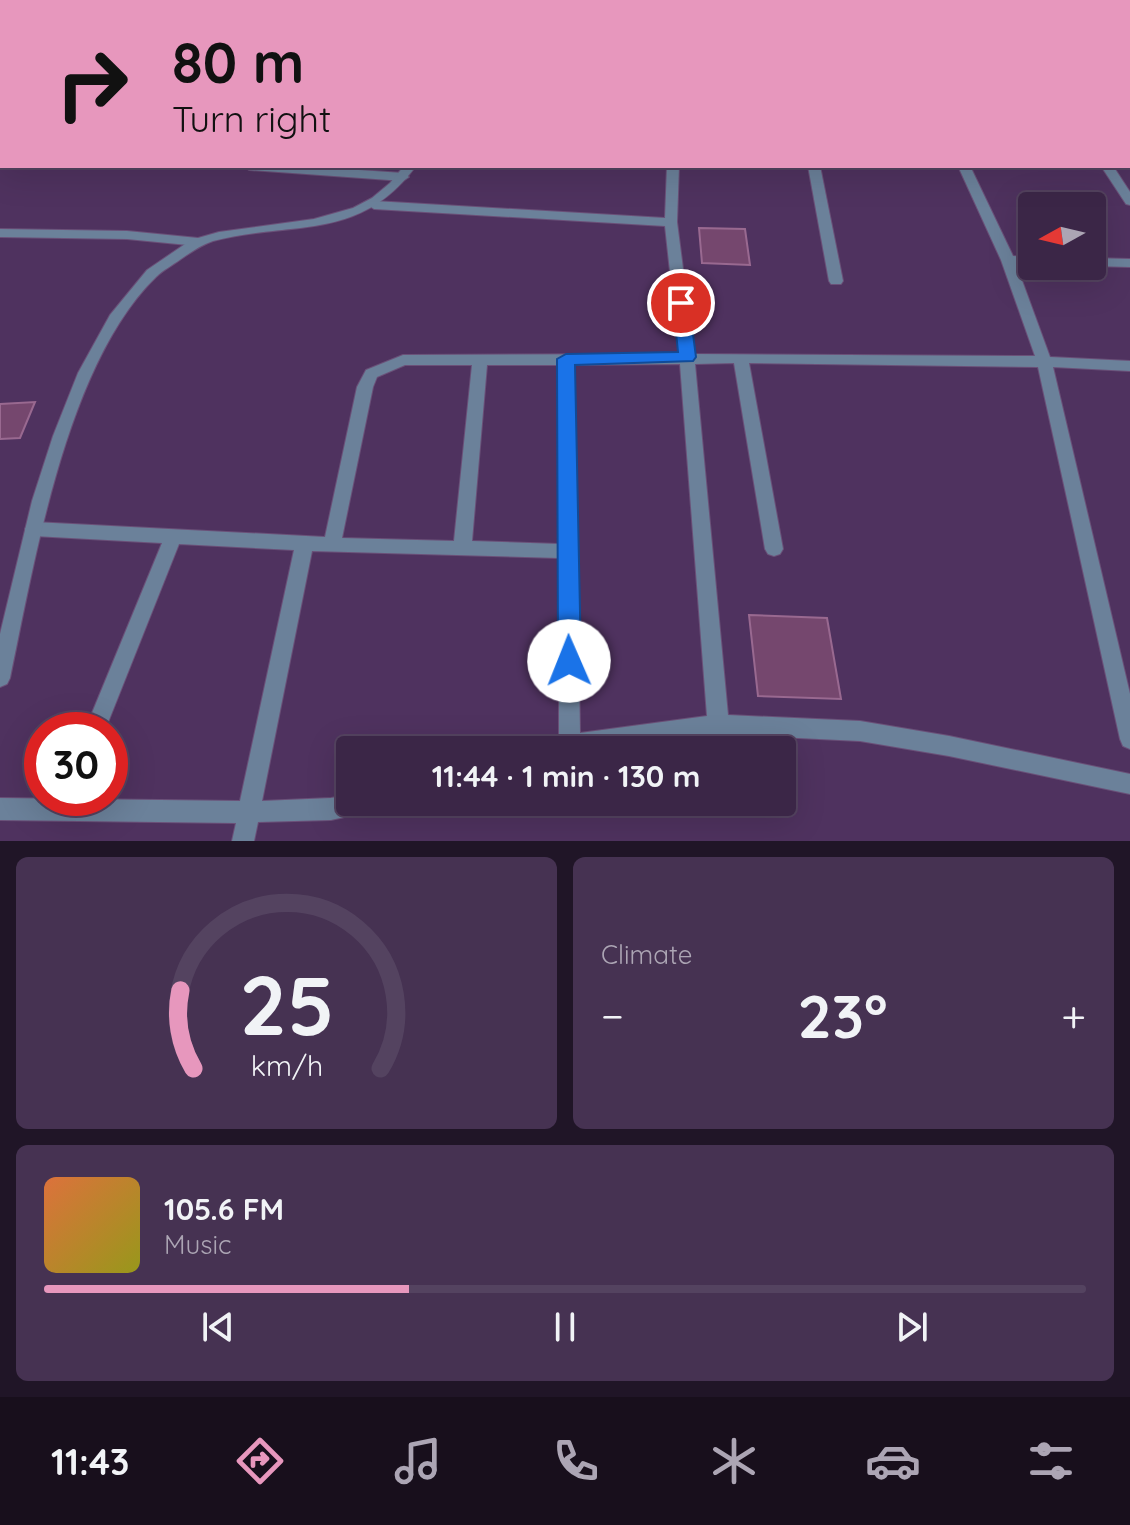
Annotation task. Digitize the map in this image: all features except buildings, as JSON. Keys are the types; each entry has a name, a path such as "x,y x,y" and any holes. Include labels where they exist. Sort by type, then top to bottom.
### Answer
{"street":[{"path":"301,168 406,172"},
{"path":"673,168 671,222 687,357 718,724"},
{"path":"814,168 836,281"},
{"path":"965,168 1008,260 1044,360 1130,739"},
{"path":"1108,168 1130,201"},
{"path":"374,205 406,172"},
{"path":"0,233 127,235 198,242 347,215 374,205 671,222"},
{"path":"0,678 34,529 65,424 86,371 112,325 146,279 168,260 198,242"},
{"path":"1008,260 1018,260"},
{"path":"1106,262 1130,263"},
{"path":"332,545 365,387 371,374 403,360 687,357 1044,360 1130,366"},
{"path":"741,358 774,549"},
{"path":"566,359 570,736"},
{"path":"462,548 480,361"},
{"path":"34,529 304,544 568,551"},
{"path":"102,712 173,537"},
{"path":"243,841 304,544"},
{"path":"629,736 718,724 860,731 949,746 1130,784"},
{"path":"0,809 24,807"},
{"path":"128,807 247,812 336,808"}],"route":[{"path":"569,661 566,359 687,357 681,303"}]}
